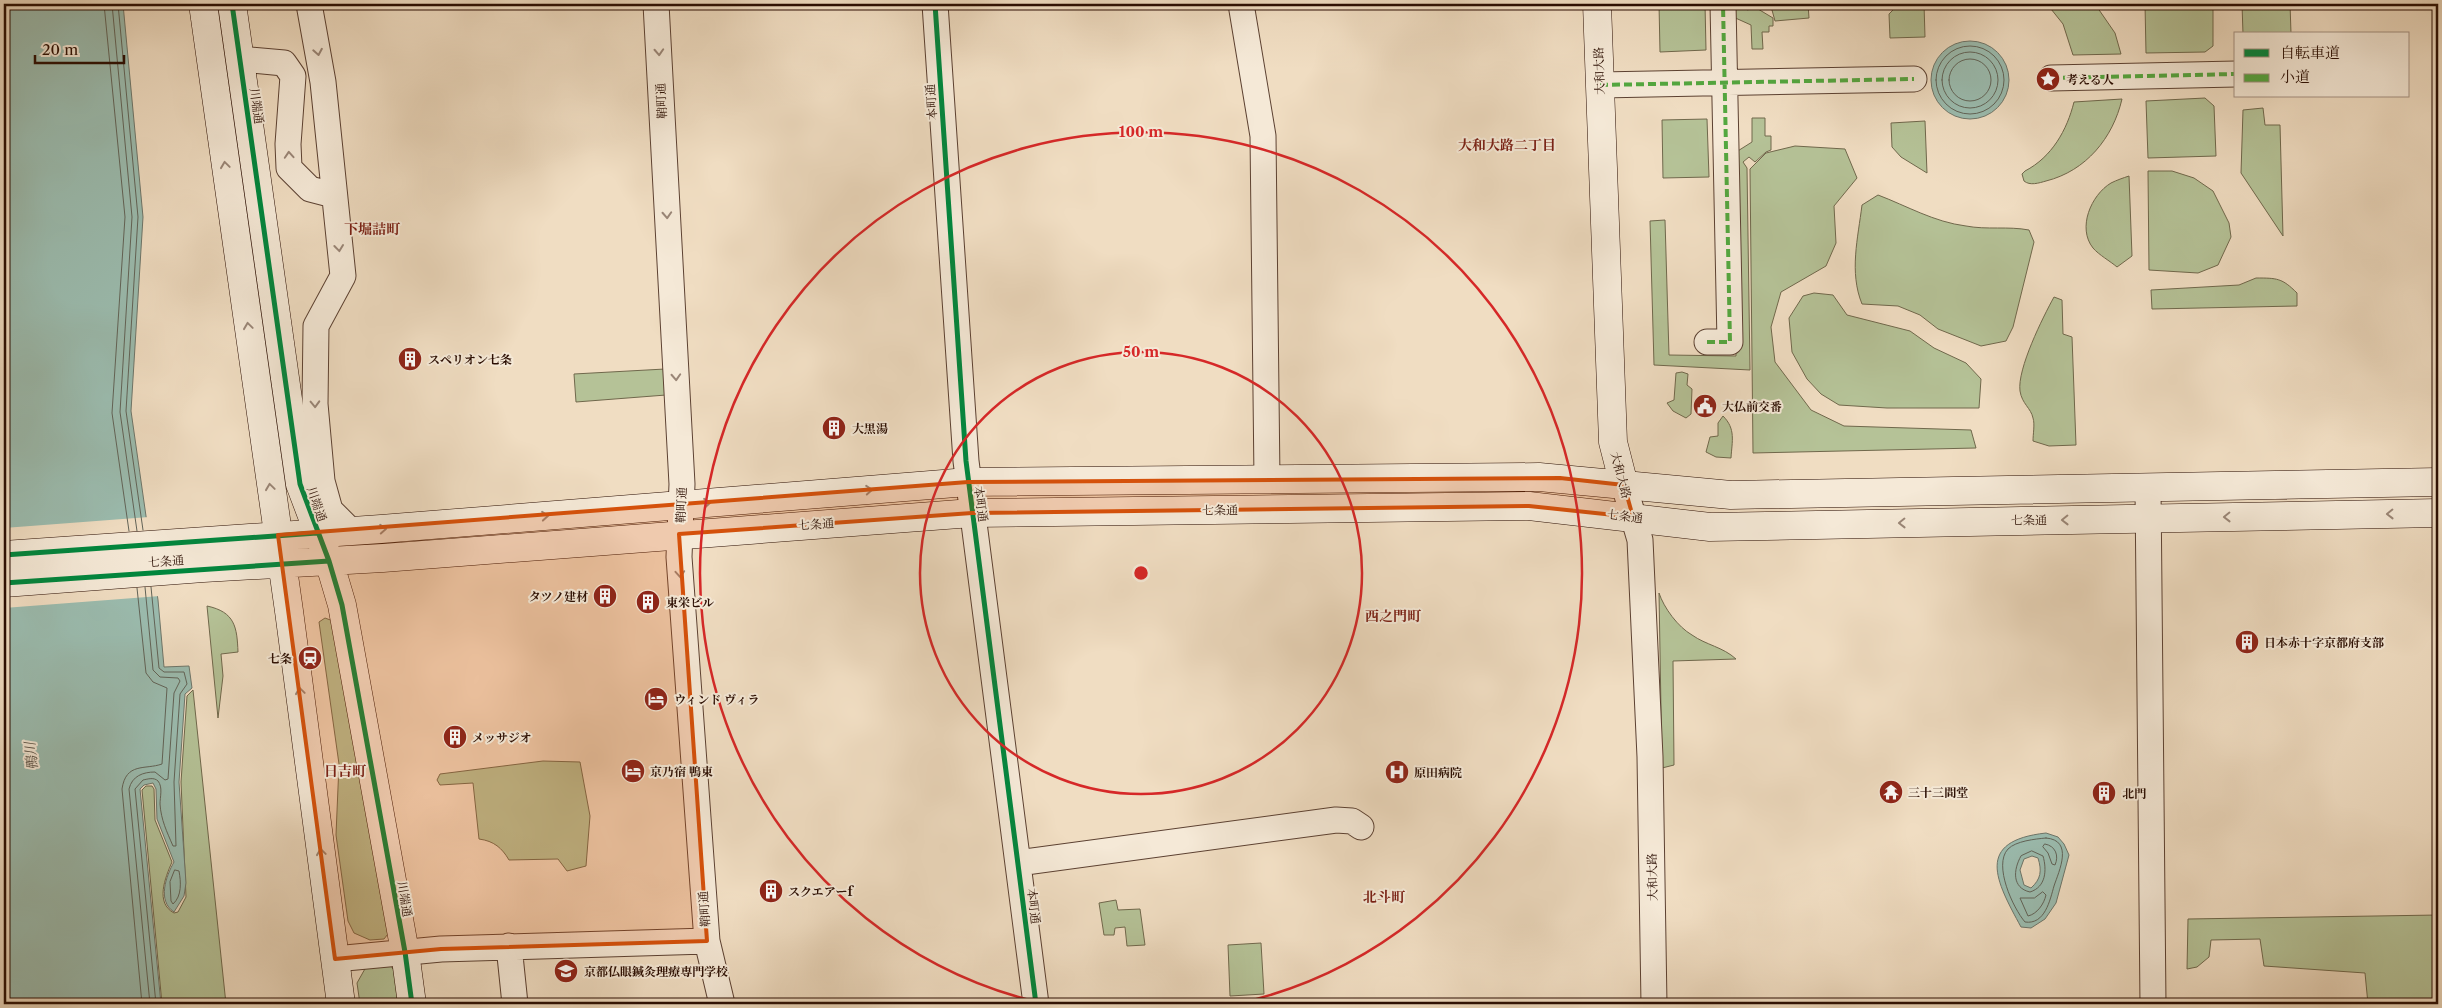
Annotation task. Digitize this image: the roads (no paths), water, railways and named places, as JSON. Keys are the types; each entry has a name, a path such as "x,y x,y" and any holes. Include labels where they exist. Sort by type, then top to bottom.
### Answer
{"main road":[{"path":"203,4 278,535 341,1004"},
{"name":"川端通","path":"232,4 300,484 317,533 330,561 342,605 405,952 412,1004"},
{"name":"大和大路","path":"1597,4 1612,442 1624,485"},
{"name":"七条通","path":"4,555 351,531 968,482 1540,477 1731,495 2148,489 2438,482"},
{"name":"七条通","path":"4,583 972,514 1529,506 1710,527 2438,513"}],"street":[{"path":"309,4 323,82 333,195 343,276 316,326 315,404 322,481 330,510 351,531"},
{"name":"鞘町通","path":"656,4 682,484 679,557 707,941 722,1004"},
{"name":"本町通","path":"935,4 968,482 1036,1004"},
{"path":"1242,4 1263,136 1266,479"},
{"path":"1707,342 1730,342 1723,4"},
{"path":"240,59 284,63 293,76 288,144 290,168 310,189 333,195"},
{"path":"2051,78 2234,74"},
{"path":"1600,85 1914,80"},
{"name":"大和大路","path":"1624,485 1640,540 1650,757 1654,1004"},
{"path":"2148,489 2153,1004"},
{"path":"1018,863 1336,820 1352,821 1361,827"},
{"path":"336,958 510,946 707,941"},
{"path":"510,946 514,1004"}],"water":[{"name":"鴨川","path":"4,4 123,4 143,217 131,411 158,600 164,667 189,666 192,688 185,694 179,782 186,883 184,896 174,912 166,902 164,895 168,874 174,862 157,819 156,789 153,783 144,785 140,789 161,1004 4,1004"},
{"path":"1962,41 1978,41 1992,47 2003,58 2009,72 2009,88 2003,102 1992,113 1978,119 1962,119 1948,113 1937,102 1931,88 1931,72 1937,58 1948,47"},
{"path":"2046,833 2058,837 2069,855 2056,903 2045,919 2031,928 2021,927 2004,894 1997,866 2000,854 2008,845 2023,837","holes":["2032,856 2038,858 2040,874 2031,888 2024,885 2020,870 2024,859"]}],"place":[{"name":"考える人","path":"2048,79"},
{"name":"スペリオン七条","path":"410,359"},
{"name":"大仏前交番","path":"1705,406"},
{"name":"大黒湯","path":"834,428"},
{"name":"タツノ建材","path":"605,596"},
{"name":"東栄ビル","path":"648,602"},
{"name":"日本赤十字京都府支部","path":"2247,642"},
{"name":"七条","path":"310,658"},
{"name":"ウィンド ヴィラ","path":"656,699"},
{"name":"メッサジオ","path":"455,737"},
{"name":"京乃宿 鴨東","path":"633,771"},
{"name":"原田病院","path":"1397,772"},
{"name":"三十三間堂","path":"1891,792"},
{"name":"北門","path":"2104,793"},
{"name":"スクエアーf","path":"771,891"},
{"name":"京都仏眼鍼灸理療専門学校","path":"566,971"}],"district":[{"name":"大和大路二丁目","path":"1507,145"},
{"name":"下堀詰町","path":"372,229"},
{"name":"西之門町","path":"1393,616"},
{"name":"日吉町","path":"345,771"},
{"name":"北斗町","path":"1384,897"}]}
